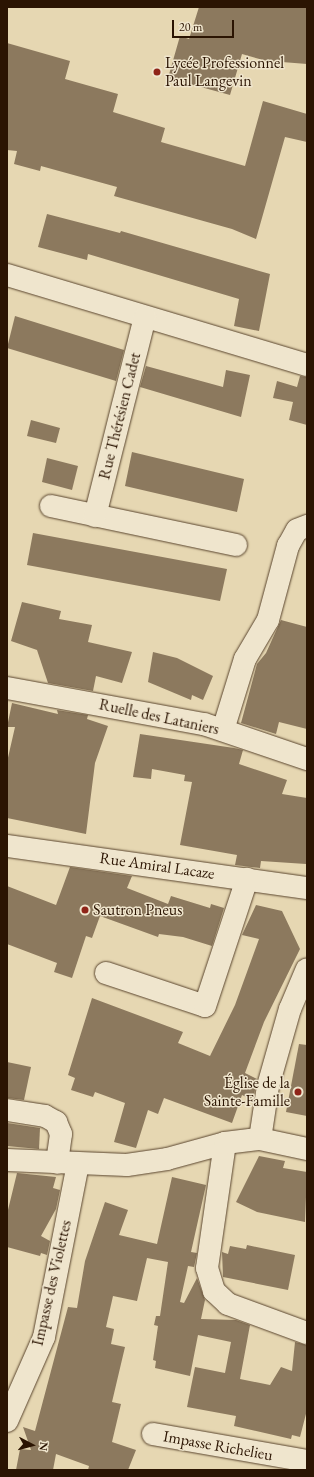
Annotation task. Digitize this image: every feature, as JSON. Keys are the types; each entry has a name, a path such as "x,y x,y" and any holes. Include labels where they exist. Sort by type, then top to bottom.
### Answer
{"street":[{"path":"7,275 307,365"},
{"name":"Rue Thérésien Cadet","path":"95,516 145,317"},
{"path":"51,506 236,545"},
{"path":"223,730 245,659 268,620 288,546 297,530 307,526"},
{"name":"Ruelle des Lataniers","path":"7,688 223,730 307,759"},
{"name":"Rue Amiral Lacaze","path":"7,846 307,888"},
{"path":"106,973 205,1006 247,879"},
{"path":"260,1139 270,1079 290,1008 307,969"},
{"name":"Impasse des Violettes","path":"7,1110 45,1116 56,1122 61,1134 67,1163 44,1337 7,1421"},
{"path":"7,1160 126,1165 167,1159 224,1143 260,1139 307,1149"},
{"path":"224,1143 207,1268 214,1291 228,1304 307,1333"},
{"name":"Impasse Richelieu","path":"153,1434 307,1461"}],"building":[{"path":"199,7 307,7 307,64 282,62 281,65 242,54 230,95 168,78 180,36 189,39"},
{"path":"7,43 70,61 65,79 118,94 113,112 165,128 161,142 245,166 263,101 307,114 307,142 285,137 256,239 232,229 114,196 117,187 41,166 40,171 14,164 17,151 7,150"},
{"path":"47,214 120,233 121,231 270,274 259,331 234,326 239,299 88,254 87,260 38,247"},
{"path":"15,316 124,350 116,381 7,348"},
{"path":"146,366 223,387 226,370 250,375 241,417 140,387"},
{"path":"300,376 307,377 307,425 289,420 293,402 273,398 277,381 297,387"},
{"path":"31,420 60,428 56,443 27,436"},
{"path":"132,452 244,479 237,512 125,486"},
{"path":"47,458 78,466 72,490 42,482"},
{"path":"33,533 227,569 220,601 27,565"},
{"path":"22,602 61,611 59,619 92,625 88,642 132,652 122,683 96,676 93,691 48,683 37,650 11,641"},
{"path":"281,620 307,627 307,729 279,722 276,734 241,723 257,664 266,653"},
{"path":"153,652 177,658 213,676 203,700 192,695 191,700 148,682"},
{"path":"12,703 58,714 57,710 88,715 87,719 108,726 95,763 86,834 7,818 7,762 15,727 7,727"},
{"path":"140,734 243,750 239,764 287,780 282,794 307,798 306,864 261,861 260,868 235,865 237,855 180,845 192,782 184,781 185,775 152,769 151,779 133,777"},
{"path":"70,867 132,876 127,888 168,904 171,896 210,908 211,904 224,908 212,946 183,937 159,934 158,937 100,916 92,938 86,936 72,978 54,972 57,963 7,944 7,886 56,905"},
{"path":"256,905 282,911 300,949 264,1022 245,1073 257,1079 253,1100 242,1095 232,1123 164,1098 158,1114 148,1110 136,1148 114,1142 125,1103 95,1092 93,1097 71,1090 75,1078 68,1075 92,998 183,1032 178,1043 210,1056 235,1005 259,939 242,935"},
{"name":"Église de la Sainte-Famille","path":"299,1044 307,1045 307,1116 286,1112"},
{"path":"7,1062 31,1067 24,1100 7,1098"},
{"path":"7,1123 40,1128 39,1149 7,1146"},
{"path":"259,1156 285,1161 283,1168 307,1172 305,1222 257,1212 236,1202"},
{"path":"17,1173 56,1177 53,1188 60,1190 56,1209 41,1236 50,1241 47,1255 41,1253 40,1256 7,1247 7,1214"},
{"path":"172,1177 206,1185 191,1252 197,1253 194,1267 188,1266 180,1302 184,1303 197,1278 205,1300 201,1319 236,1320 250,1325 240,1379 270,1385 281,1367 292,1371 295,1342 307,1345 307,1410 300,1437 292,1435 291,1439 234,1426 236,1416 187,1407 195,1367 225,1373 231,1342 198,1335 190,1376 155,1368 156,1361 153,1360 158,1326 154,1325 156,1316 160,1316 168,1262 147,1258 137,1301 113,1296 106,1327 114,1329 111,1344 125,1347 112,1402 121,1404 112,1442 136,1450 128,1470 88,1470 89,1466 56,1454 53,1470 16,1470 20,1449 31,1450 23,1427 35,1431 68,1307 77,1308 85,1261 105,1202 128,1210 119,1235 157,1244"},
{"path":"247,1245 295,1255 288,1290 223,1277 222,1252 228,1254 230,1246 246,1249"}],"place":[{"name":"Lycée Professionnel Paul Langevin","path":"157,72"},
{"name":"Sautron Pneus","path":"85,910"},
{"name":"Église de la Sainte-Famille","path":"298,1092"}]}
